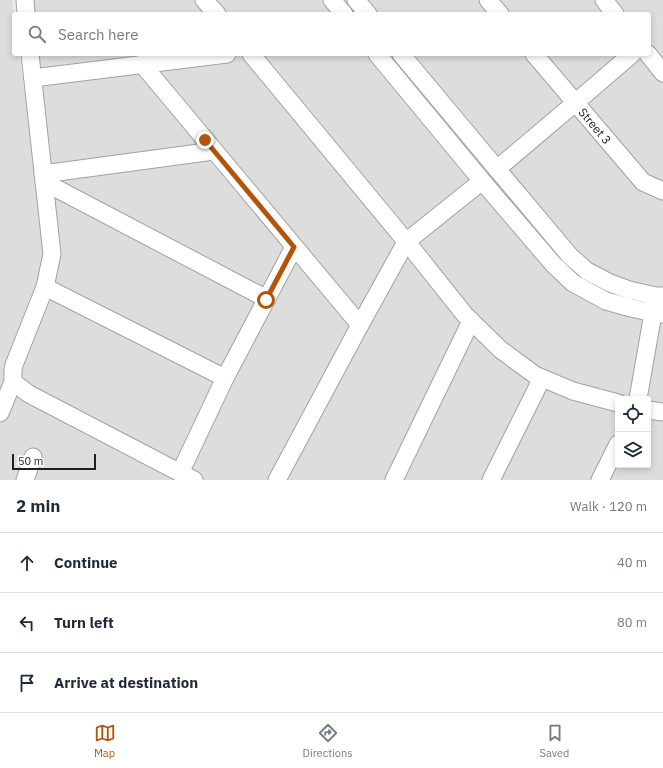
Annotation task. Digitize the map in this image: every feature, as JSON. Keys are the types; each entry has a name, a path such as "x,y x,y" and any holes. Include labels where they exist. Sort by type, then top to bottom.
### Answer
{"street":[{"path":"24,0 26,12"},
{"path":"204,0 215,12"},
{"path":"332,0 342,12"},
{"path":"356,0 366,12"},
{"path":"488,0 498,12"},
{"path":"604,0 613,12"},
{"path":"0,413 13,382 14,364 45,288 52,254 30,56"},
{"path":"33,78 210,56"},
{"path":"253,56 471,322 501,350 535,375 573,391 615,402"},
{"path":"379,56 553,264 573,283 606,301 658,314"},
{"path":"403,56 570,256 587,271 610,283 629,290 659,296 658,314 639,396"},
{"name":"Street 3","path":"536,56 643,182 663,191"},
{"path":"497,169 630,56"},
{"path":"650,56 663,73"},
{"path":"142,64 360,325"},
{"path":"44,178 214,151"},
{"path":"44,178 266,300"},
{"path":"277,480 406,242 482,181"},
{"path":"13,382 30,394 187,476 225,378 294,247"},
{"path":"45,288 225,378"},
{"path":"394,480 471,322"},
{"path":"491,480 542,378"},
{"path":"651,410 663,412"},
{"path":"600,480 615,450"},
{"path":"25,480 33,457"}],"shaded area":[{"path":"0,0 12,0 13,12 12,12 12,56 19,56 39,188 23,56 651,56 651,12 18,12 16,0 663,0 663,480 190,480 7,382 39,292 45,261 42,221 43,262 37,292 0,391"},
{"path":"6,386 179,480 0,480 0,400"}],"route":[{"path":"205,140 294,247 266,300"}]}
